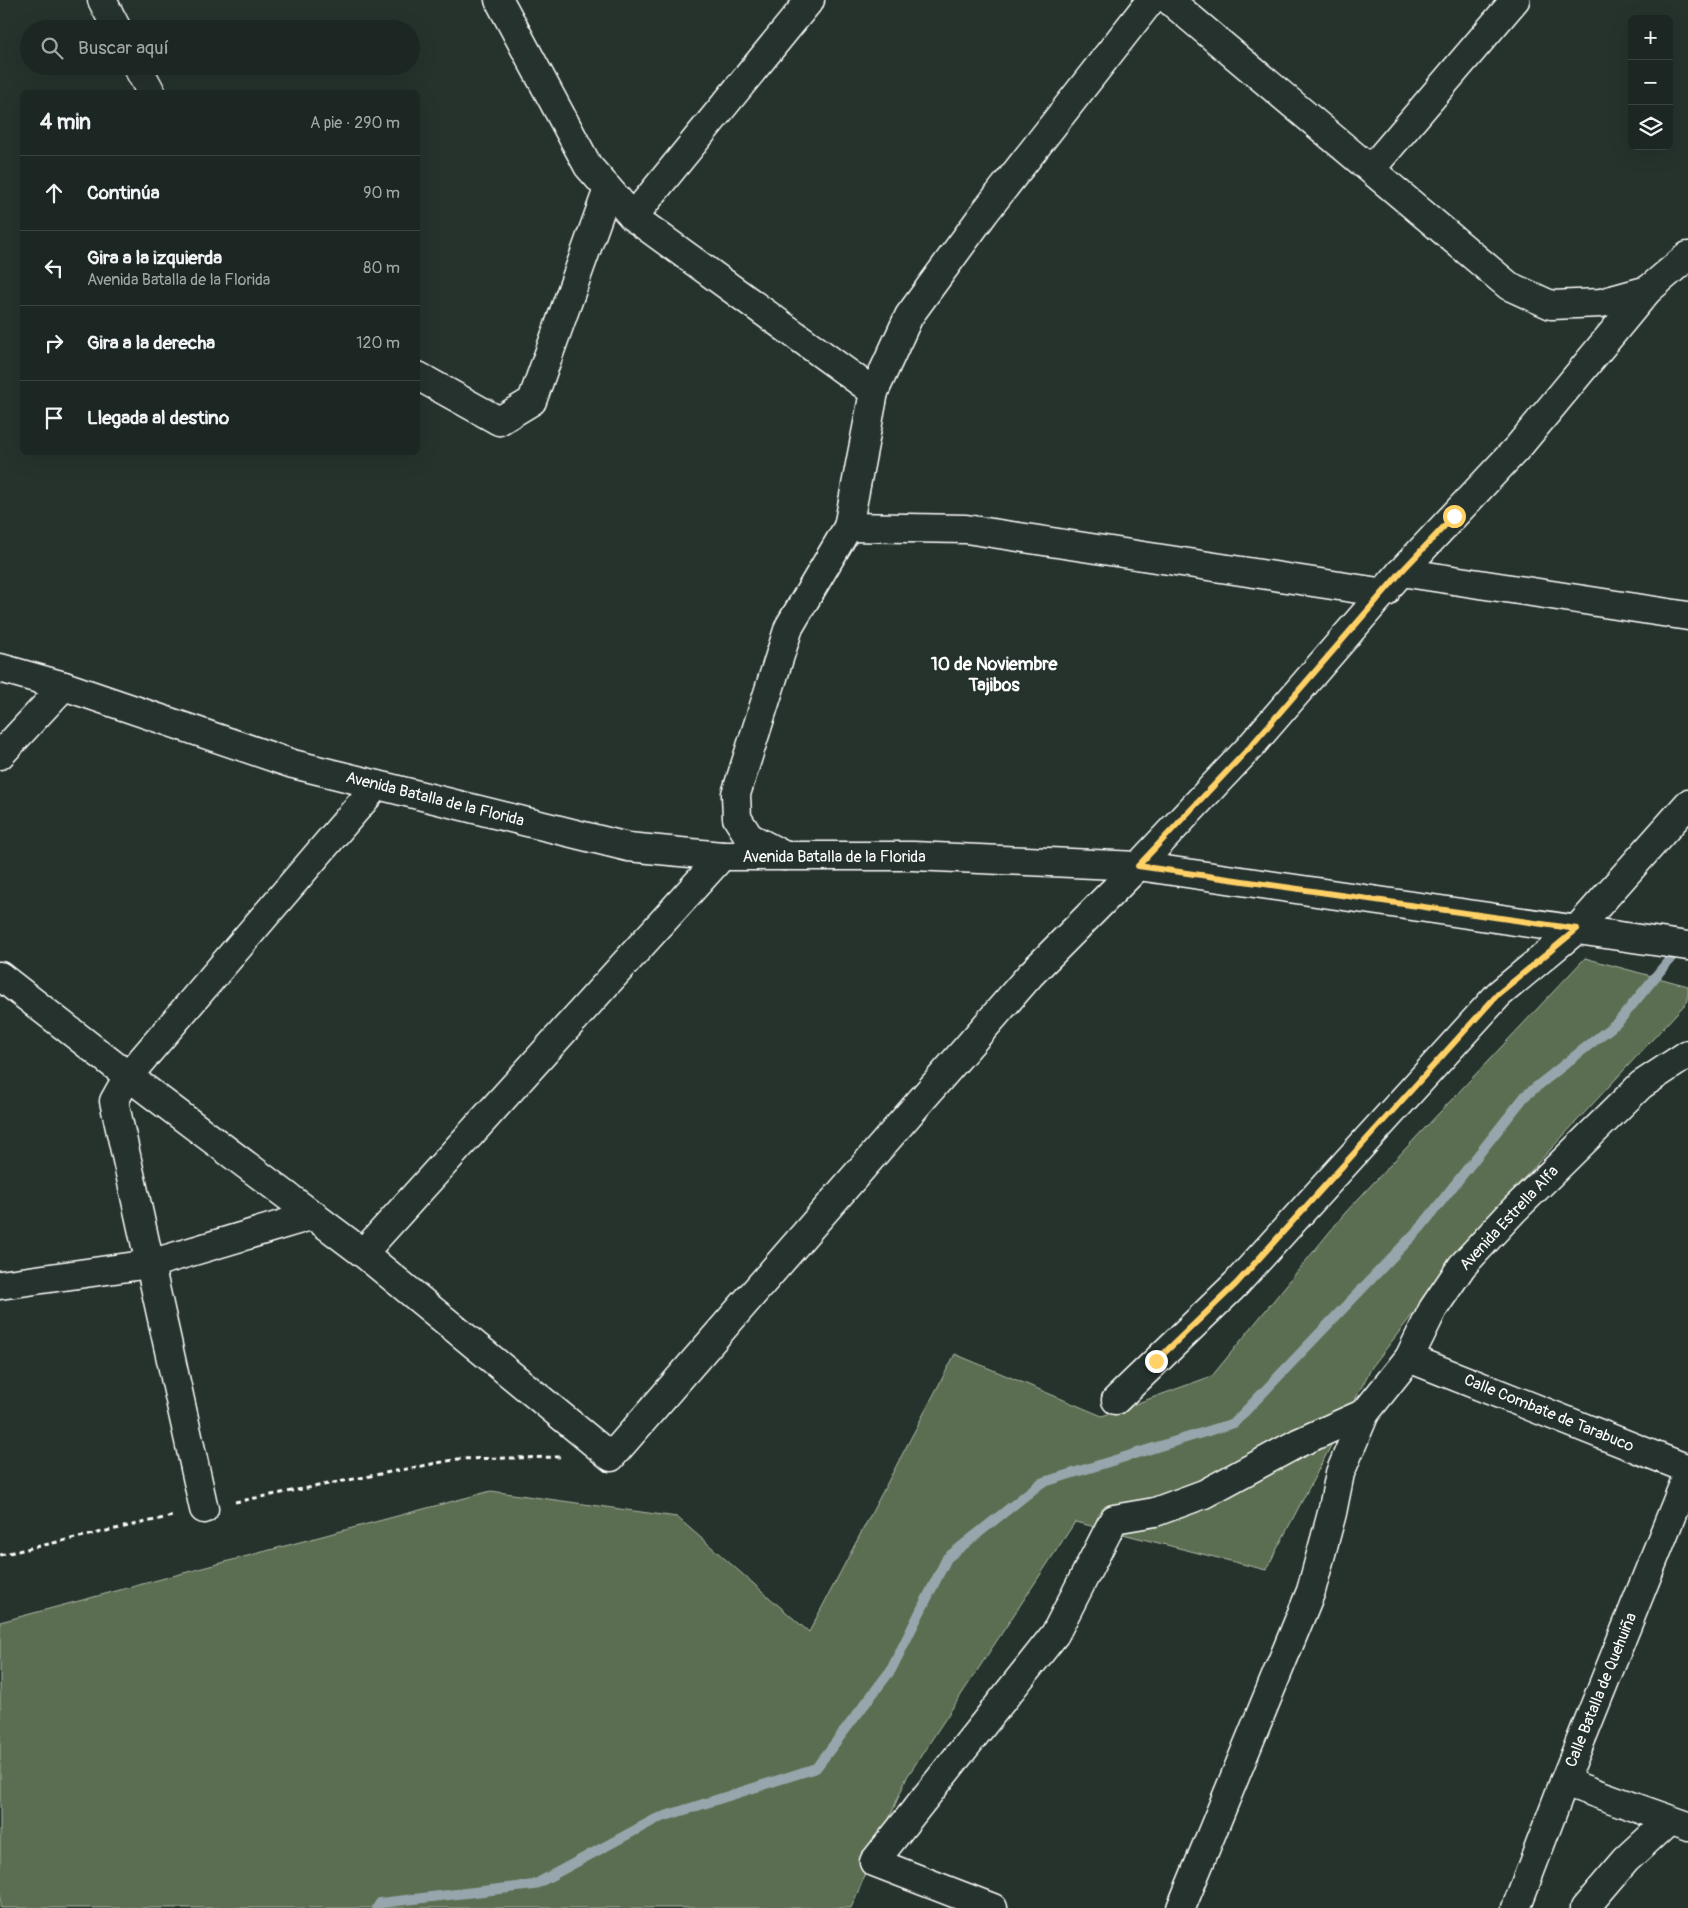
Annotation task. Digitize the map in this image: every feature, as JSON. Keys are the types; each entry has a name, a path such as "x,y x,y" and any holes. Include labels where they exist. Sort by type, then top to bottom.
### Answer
{"street":[{"path":"102,0 112,20"},
{"path":"633,217 810,0"},
{"path":"785,856 749,837 737,818 736,794 789,627 848,526 874,392 909,316 985,212 1151,0"},
{"path":"1169,0 1508,286 1551,306 1601,303 1648,290"},
{"path":"1371,170 1514,0"},
{"path":"504,2 588,166 633,217 874,392"},
{"path":"142,75 150,90"},
{"path":"420,377 500,421 532,401 608,189"},
{"path":"0,976 128,1076 363,1253 610,1456 1030,975 1138,866 1250,747 1393,582 1518,446 1648,290 1688,256"},
{"path":"848,526 966,530 1688,616"},
{"name":"Avenida Batalla de la Florida","path":"0,668 64,686 293,764 628,847 722,856 913,856 1138,866 1688,946"},
{"path":"0,755 64,686"},
{"path":"204,1509 114,1101 128,1076 377,785"},
{"path":"1116,1400 1236,1284 1498,994 1577,929 1688,804"},
{"path":"363,1253 722,856"},
{"name":"Avenida Estrella Alfa","path":"1365,1412 1409,1358 1433,1309 1462,1266 1514,1210 1641,1085 1688,1054"},
{"path":"0,1285 150,1264 314,1215"},
{"name":"Calle Combate de Tarabuco","path":"1409,1358 1688,1469"},
{"path":"993,1908 874,1862 1055,1634 1114,1519 1155,1512 1204,1494 1298,1443 1365,1412"},
{"path":"1181,1908 1311,1591 1332,1513 1340,1473 1365,1412"},
{"name":"Calle Batalla de Quehuiña","path":"1516,1908 1564,1782 1688,1474"},
{"path":"1564,1782 1678,1824"},
{"path":"1585,1908 1626,1860 1678,1824"}],"path":[{"path":"0,1555 204,1509 458,1459 563,1457"}],"green space":[{"path":"1585,958 1688,986 1688,1001 1487,1218 1372,1367 1266,1570 1075,1522 907,1777 851,1908 0,1908 0,1622 491,1491 677,1517 809,1632 955,1354 1102,1416 1212,1376 1345,1213"}],"waterway":[{"path":"377,1908 380,1903 534,1885 656,1819 816,1768 891,1670 947,1558 1041,1483 1234,1423 1421,1227 1525,1096 1619,1021 1679,948"}],"district":[{"name":"10 de Noviembre Tajibos","path":"994,674"}],"route":[{"path":"1156,1361 1236,1284 1498,994 1577,929 1138,866 1250,747 1401,572 1454,516"}]}
